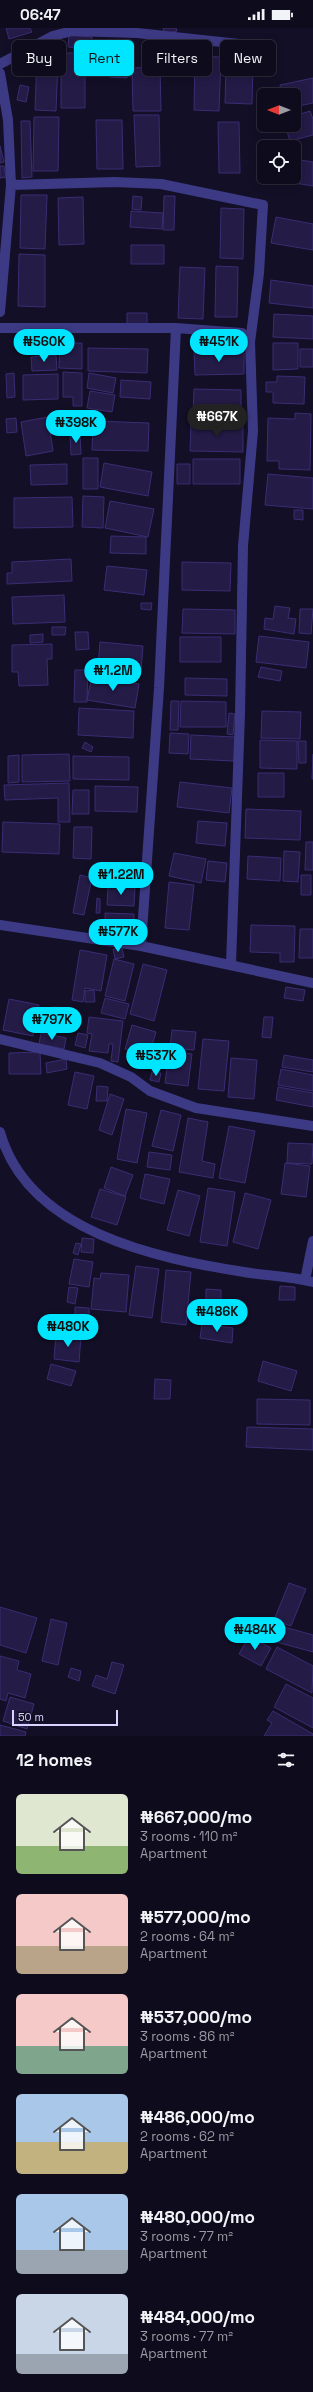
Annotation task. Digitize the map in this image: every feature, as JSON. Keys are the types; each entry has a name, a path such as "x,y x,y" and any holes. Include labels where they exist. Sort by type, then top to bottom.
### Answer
{"street":[{"path":"0,64 53,36 72,31 137,33 220,42"},
{"path":"0,73 8,120 11,185 0,312"},
{"path":"11,185 115,182 161,184 263,205 259,273 250,342 253,430 242,546 240,714 231,964"},
{"path":"0,328 176,328 242,333 250,342"},
{"path":"141,946 159,704 176,328"},
{"path":"0,925 141,946 185,957 231,964 313,982"},
{"path":"0,1039 100,1063 131,1077 150,1091 196,1108 313,1126"},
{"path":"0,1132 14,1164 42,1200 61,1214 104,1237 178,1260 244,1272 309,1281 313,1241"}],"building":[{"path":"6,28 30,28 32,32 9,39"},
{"path":"163,28 176,28 177,31 165,34"},
{"path":"69,35 92,37 92,40 74,40 74,48 68,47"},
{"path":"66,53 74,53 74,76 85,76 85,108 61,108 61,76 66,76"},
{"path":"212,57 220,57 219,111 194,110 195,76 212,76"},
{"path":"134,68 142,68 142,76 160,76 161,111 133,111 132,76 134,76"},
{"path":"36,76 57,76 56,111 35,110"},
{"path":"109,76 127,76 127,78"},
{"path":"226,76 253,76 252,104 225,103"},
{"path":"313,78 313,103 301,106 301,88 281,88 280,85"},
{"path":"20,85 29,87 26,102 17,100"},
{"path":"310,111 313,119 313,135 290,140 287,132 301,132 301,114"},
{"path":"134,115 159,115 160,166 136,167"},
{"path":"34,117 59,117 58,171 33,171"},
{"path":"96,120 122,120 123,169 97,169"},
{"path":"21,121 30,121 32,177 22,178"},
{"path":"218,122 239,122 240,173 219,173"},
{"path":"0,146 4,162 0,163"},
{"path":"301,160 313,162 313,186 301,184"},
{"path":"0,166 4,166 6,177 0,178"},
{"path":"21,195 47,195 45,249 20,248"},
{"path":"133,196 142,197 141,210 132,209"},
{"path":"164,196 175,196 174,230 163,230"},
{"path":"83,197 84,244 59,245 58,198"},
{"path":"221,208 244,209 243,259 220,258"},
{"path":"131,211 163,213 162,229 130,227"},
{"path":"276,217 313,224 313,250 271,243"},
{"path":"131,245 164,245 164,264 131,264"},
{"path":"19,254 45,255 45,307 18,306"},
{"path":"216,266 238,267 237,317 215,317"},
{"path":"180,267 205,268 203,319 178,318"},
{"path":"271,280 313,286 313,308 269,303"},
{"path":"127,313 147,313 147,325 127,324"},
{"path":"274,314 313,316 313,339 273,337"},
{"path":"60,343 82,343 82,369 59,368"},
{"path":"273,343 298,343 298,369 273,370"},
{"path":"88,348 148,349 147,373 88,371"},
{"path":"300,349 313,349 313,367 300,367"},
{"path":"244,350 244,374 195,375 194,352"},
{"path":"56,355 57,370 32,371 31,357"},
{"path":"63,372 82,373 82,406 73,406 73,397 63,397"},
{"path":"14,373 15,397 7,398 6,374"},
{"path":"89,373 116,378 113,393 87,388"},
{"path":"58,374 58,399 23,400 23,375"},
{"path":"277,376 305,377 304,404 273,403 273,392 266,392 266,382 277,382"},
{"path":"121,380 151,382 150,399 120,397"},
{"path":"194,389 241,390 241,416 193,415"},
{"path":"90,391 115,395 112,412 87,408"},
{"path":"65,411 67,420 56,422 54,414"},
{"path":"85,413 97,414 96,420 84,419"},
{"path":"295,413 311,414 310,470 279,469 279,461 267,461 268,418 295,419"},
{"path":"48,417 53,451 26,456 21,422"},
{"path":"16,418 17,432 7,433 6,419"},
{"path":"93,421 149,423 148,451 92,450"},
{"path":"191,423 243,424 243,452 190,451"},
{"path":"80,433 81,454 71,455 70,434"},
{"path":"83,458 98,458 98,489 83,489"},
{"path":"193,459 240,459 240,484 193,484"},
{"path":"104,463 152,472 148,496 100,487"},
{"path":"67,464 67,484 31,485 30,465"},
{"path":"177,464 190,464 190,484 177,484"},
{"path":"268,474 313,478 313,509 265,505"},
{"path":"83,496 104,497 103,528 82,527"},
{"path":"72,497 73,527 14,528 14,498"},
{"path":"110,501 154,509 148,537 105,528"},
{"path":"294,510 303,510 303,520 294,519"},
{"path":"111,536 146,537 146,554 110,553"},
{"path":"71,559 72,581 7,584 7,573 12,573 12,562"},
{"path":"182,562 231,563 230,591 182,590"},
{"path":"107,566 147,570 144,595 104,590"},
{"path":"64,595 65,622 13,624 12,597"},
{"path":"141,603 152,603 151,610 141,609"},
{"path":"275,606 290,608 288,618 296,619 294,634 264,629 265,618 273,619"},
{"path":"183,609 235,610 235,634 182,633"},
{"path":"300,609 313,609 311,634 299,633"},
{"path":"52,627 66,627 65,635 52,635"},
{"path":"75,632 88,632 89,649 76,650"},
{"path":"43,634 43,642 30,643 30,635"},
{"path":"259,636 309,642 306,668 256,662"},
{"path":"180,637 221,637 221,662 180,662"},
{"path":"100,642 143,646 141,671 98,667"},
{"path":"52,644 52,659 47,659 48,685 19,686 18,672 12,672 12,645"},
{"path":"261,667 282,671 280,681 258,677"},
{"path":"75,670 88,670 87,702 74,702"},
{"path":"92,675 139,684 135,708 87,700"},
{"path":"185,678 227,679 227,696 185,695"},
{"path":"171,701 179,701 178,730 170,730"},
{"path":"181,701 226,702 226,727 180,727"},
{"path":"79,708 134,711 133,738 78,735"},
{"path":"262,711 301,712 300,739 261,738"},
{"path":"229,713 235,714 233,735 227,734"},
{"path":"170,733 189,734 188,754 169,753"},
{"path":"191,735 235,737 234,761 190,759"},
{"path":"260,740 297,741 297,769 260,768"},
{"path":"298,741 306,741 306,763 299,763"},
{"path":"85,742 93,747 91,752 82,748"},
{"path":"69,754 70,781 22,782 22,755"},
{"path":"313,754 313,779 312,779"},
{"path":"19,755 19,782 8,783 8,756"},
{"path":"73,756 129,757 129,780 73,779"},
{"path":"258,773 284,773 284,797 258,797"},
{"path":"180,782 232,788 229,813 177,807"},
{"path":"69,783 70,822 58,822 58,798 5,800 4,785"},
{"path":"95,786 138,787 137,812 95,811"},
{"path":"73,790 89,790 89,814 72,814"},
{"path":"246,809 301,811 300,840 245,838"},
{"path":"198,821 227,823 225,846 196,843"},
{"path":"3,822 60,824 59,854 2,852"},
{"path":"74,827 92,827 91,859 73,858"},
{"path":"306,842 313,842 313,870 305,870"},
{"path":"284,851 300,852 298,882 283,881"},
{"path":"174,853 206,859 201,883 169,876"},
{"path":"248,856 281,858 280,881 247,879"},
{"path":"208,861 227,863 225,882 206,880"},
{"path":"108,872 138,873 137,884 108,883"},
{"path":"80,875 92,878 84,915 73,913"},
{"path":"301,875 311,875 311,895 301,895"},
{"path":"169,882 194,885 189,930 165,928"},
{"path":"108,887 135,887 134,906 107,905"},
{"path":"97,898 100,899 100,913 96,913"},
{"path":"105,913 134,914 134,932 105,931"},
{"path":"251,925 295,926 294,962 280,962 280,953 250,952"},
{"path":"300,929 313,929 313,958 299,958"},
{"path":"122,948 124,957 115,959 113,949"},
{"path":"80,950 107,955 101,991 85,988 83,1002 72,1000"},
{"path":"114,959 134,964 125,1001 105,996"},
{"path":"143,964 167,970 154,1021 130,1014"},
{"path":"286,987 305,990 303,1001 284,998"},
{"path":"94,990 95,1002 85,1002 85,991"},
{"path":"105,998 129,1004 125,1019 101,1013"},
{"path":"9,999 39,1005 33,1036 3,1030"},
{"path":"53,1007 71,1008 71,1017 53,1016"},
{"path":"89,1017 123,1021 118,1062 111,1061 113,1044 109,1044 108,1053 89,1051 92,1034 87,1033"},
{"path":"264,1017 273,1017 271,1038 262,1037"},
{"path":"132,1025 156,1032 149,1056 125,1049"},
{"path":"172,1030 196,1032 194,1050 170,1048"},
{"path":"41,1033 66,1038 64,1049 39,1044"},
{"path":"78,1033 88,1035 85,1048 75,1045"},
{"path":"203,1039 229,1041 224,1091 198,1089"},
{"path":"169,1051 192,1054 188,1086 165,1083"},
{"path":"40,1052 41,1074 9,1074 9,1053"},
{"path":"284,1055 313,1060 313,1072 282,1067"},
{"path":"231,1058 257,1060 254,1099 228,1097"},
{"path":"66,1059 67,1069 47,1073 46,1063"},
{"path":"281,1069 313,1075 313,1091 278,1085"},
{"path":"75,1072 94,1076 87,1109 68,1105"},
{"path":"152,1072 161,1073 159,1082 150,1080"},
{"path":"97,1086 108,1087 107,1101 96,1101"},
{"path":"278,1087 313,1093 313,1107 276,1100"},
{"path":"110,1094 124,1099 112,1135 99,1130"},
{"path":"126,1109 147,1113 137,1163 117,1159"},
{"path":"161,1110 181,1115 173,1151 152,1146"},
{"path":"188,1118 208,1122 202,1161 215,1164 213,1178 179,1172"},
{"path":"229,1126 255,1131 245,1183 219,1178"},
{"path":"288,1143 313,1144 312,1164 287,1163"},
{"path":"149,1152 172,1155 170,1170 147,1167"},
{"path":"285,1163 310,1166 306,1197 281,1194"},
{"path":"111,1167 133,1175 125,1196 104,1188"},
{"path":"145,1174 170,1179 164,1204 140,1198"},
{"path":"208,1188 235,1192 227,1246 200,1242"},
{"path":"100,1189 126,1197 117,1225 91,1217"},
{"path":"178,1190 200,1196 189,1236 167,1230"},
{"path":"245,1193 271,1200 258,1249 233,1242"},
{"path":"82,1238 94,1239 93,1253 81,1252"},
{"path":"76,1243 81,1244 78,1255 73,1253"},
{"path":"74,1259 93,1262 89,1287 69,1284"},
{"path":"136,1266 159,1269 152,1318 129,1315"},
{"path":"166,1270 191,1272 186,1325 161,1322"},
{"path":"101,1273 129,1275 126,1312 91,1309 94,1278 100,1279"},
{"path":"280,1286 295,1287 295,1300 279,1300"},
{"path":"69,1287 78,1288 75,1304 67,1302"},
{"path":"206,1289 221,1290 221,1304 206,1303"},
{"path":"75,1307 89,1308 89,1319 75,1318"},
{"path":"202,1324 233,1328 232,1343 200,1338"},
{"path":"56,1334 81,1336 79,1362 54,1359"},
{"path":"263,1361 297,1371 291,1391 258,1381"},
{"path":"51,1364 76,1371 71,1386 47,1379"},
{"path":"155,1379 171,1380 170,1399 154,1399"},
{"path":"257,1399 310,1400 310,1425 257,1424"},
{"path":"247,1427 313,1429 313,1450 246,1447"},
{"path":"289,1583 306,1589 291,1626 274,1620"},
{"path":"0,1607 37,1618 26,1653 0,1645"},
{"path":"51,1619 67,1623 58,1665 42,1661"},
{"path":"273,1624 313,1635 313,1652 269,1640"},
{"path":"249,1636 271,1648 261,1666 239,1654"},
{"path":"277,1647 313,1666 312,1693 266,1669"},
{"path":"0,1656 19,1661 17,1670 31,1674 25,1698 8,1693 6,1701 0,1699"},
{"path":"112,1662 124,1665 115,1694 92,1686 96,1675 107,1679"},
{"path":"71,1668 81,1671 79,1681 68,1677"},
{"path":"286,1684 313,1698 313,1728 274,1707"},
{"path":"10,1697 34,1704 27,1729 3,1721"},
{"path":"273,1711 313,1734 313,1736 264,1736 272,1723 267,1720"},
{"path":"0,1725 26,1732 25,1736 0,1736"}]}
